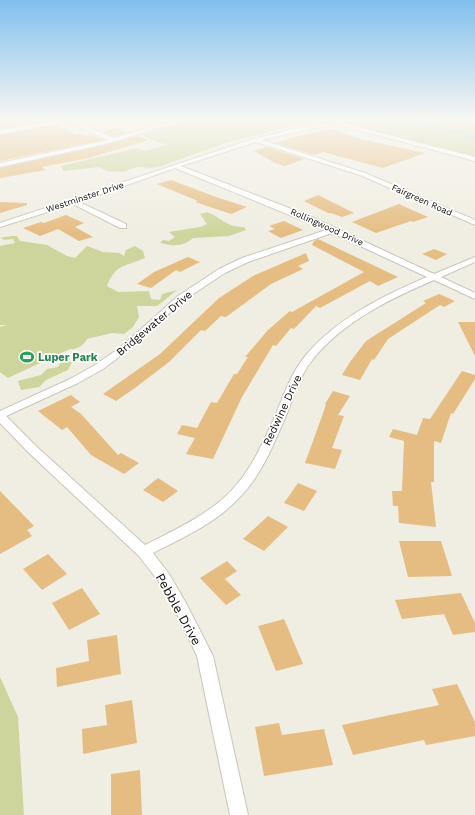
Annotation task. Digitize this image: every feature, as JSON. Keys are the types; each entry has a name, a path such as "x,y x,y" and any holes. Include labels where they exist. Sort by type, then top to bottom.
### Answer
{"street":[{"path":"0,165 31,158"},
{"name":"Westminster Drive","path":"0,225 198,158"},
{"name":"Fairgreen Road","path":"310,158 346,168 384,183 475,223"},
{"name":"Rollingwood Drive","path":"175,166 240,190 332,230 475,296"},
{"path":"72,201 123,226"},
{"name":"Bridgewater Drive","path":"0,416 74,381 99,367 124,350 181,298 222,271 245,260 332,230"},
{"name":"Redwine Drive","path":"144,552 214,512 242,488 259,461 298,373 313,352 334,333 360,313 401,291 475,259"},
{"name":"Pebble Drive","path":"0,416 32,450 144,552 164,578 181,607 205,656 239,815"}],"green space":[{"path":"95,158 184,158 162,166 152,168 137,167 123,172 107,171 99,167 63,171 61,166"},
{"path":"207,212 232,226 244,227 246,230 229,236 193,238 186,243 177,245 160,243 163,240 169,241 175,237 169,232 200,227 207,224 200,214"},
{"path":"17,236 20,241 47,245 67,256 75,258 87,246 103,252 119,253 124,256 126,250 135,246 143,251 145,258 118,269 110,279 107,286 118,292 149,291 151,299 160,300 162,294 177,290 157,306 137,306 139,317 133,327 124,334 112,333 87,339 78,348 70,349 8,378 0,372 0,327 7,325 0,325 0,246 15,243 13,239 5,240 0,238"},
{"path":"62,360 72,362 68,370 46,380 39,387 21,390 18,381 41,375 47,369 58,367"},
{"path":"0,677 18,717 24,815 0,815"}],"building":[{"path":"0,158 15,158 0,161"},
{"path":"46,158 89,158 42,167 46,170 0,178 0,168"},
{"path":"266,158 304,159 285,166"},
{"path":"346,158 411,158 383,168"},
{"path":"171,180 247,207 231,214 195,202 198,201 157,184"},
{"path":"318,195 354,213 342,217 328,213 304,201"},
{"path":"0,202 27,203 27,205 0,213"},
{"path":"399,204 428,217 376,233 352,222"},
{"path":"66,215 84,223 75,227 93,237 79,241 58,229 40,236 23,228 41,222 44,223"},
{"path":"284,221 303,230 281,238 268,231 275,229 269,226"},
{"path":"318,239 398,277 378,286 370,281 320,308 316,306 294,329 291,328 276,346 273,345 242,397 213,459 186,454 195,438 177,434 182,425 197,428 211,402 217,403 234,374 237,374 248,357 245,357 268,330 290,311 292,312 364,272 312,245 314,241"},
{"path":"434,249 447,254 436,260 422,254"},
{"path":"306,253 309,261 298,266 303,269 271,284 226,317 221,316 205,331 201,330 169,362 135,388 116,401 103,394 160,354 219,298 253,276"},
{"path":"188,257 200,262 180,272 176,270 151,288 137,284 154,272"},
{"path":"439,294 455,301 444,307 440,305 388,339 374,360 372,359 360,380 342,375 366,341 426,303 423,301"},
{"path":"458,322 475,322 475,356"},
{"path":"462,371 475,375 475,379 453,414 451,413 441,443 434,441 434,482 431,482 436,527 399,523 398,506 393,506 392,491 402,491 404,441 389,437 393,429 417,435 423,418 430,419"},
{"path":"333,391 350,396 338,415 344,416 332,448 342,450 335,469 305,463 326,405 325,404"},
{"path":"71,395 80,402 71,407 81,414 118,455 121,453 139,463 124,474 91,455 67,427 62,430 38,411"},
{"path":"158,478 178,491 163,502 143,490"},
{"path":"298,483 317,491 304,511 284,503"},
{"path":"0,491 34,526 27,530 32,536 0,554"},
{"path":"268,516 288,527 264,551 243,539"},
{"path":"399,541 441,541 452,576 408,577"},
{"path":"48,554 67,574 42,590 23,569"},
{"path":"227,561 237,571 225,579 241,595 226,605 200,578"},
{"path":"82,588 100,614 69,630 52,603"},
{"path":"461,593 475,623 475,632 453,635 444,614 402,619 395,600"},
{"path":"284,619 303,664 276,671 258,626"},
{"path":"117,635 121,674 57,687 56,668 89,661 87,640"},
{"path":"457,684 475,722 475,736 426,745 424,740 353,755 342,725 439,705 432,689"},
{"path":"132,700 137,743 83,754 82,729 107,725 105,705"},
{"path":"279,723 282,735 324,729 333,765 264,776 255,727"},
{"path":"140,770 142,815 111,815 111,774"}],"place":[{"name":"Luper Park","path":"27,357"}]}
